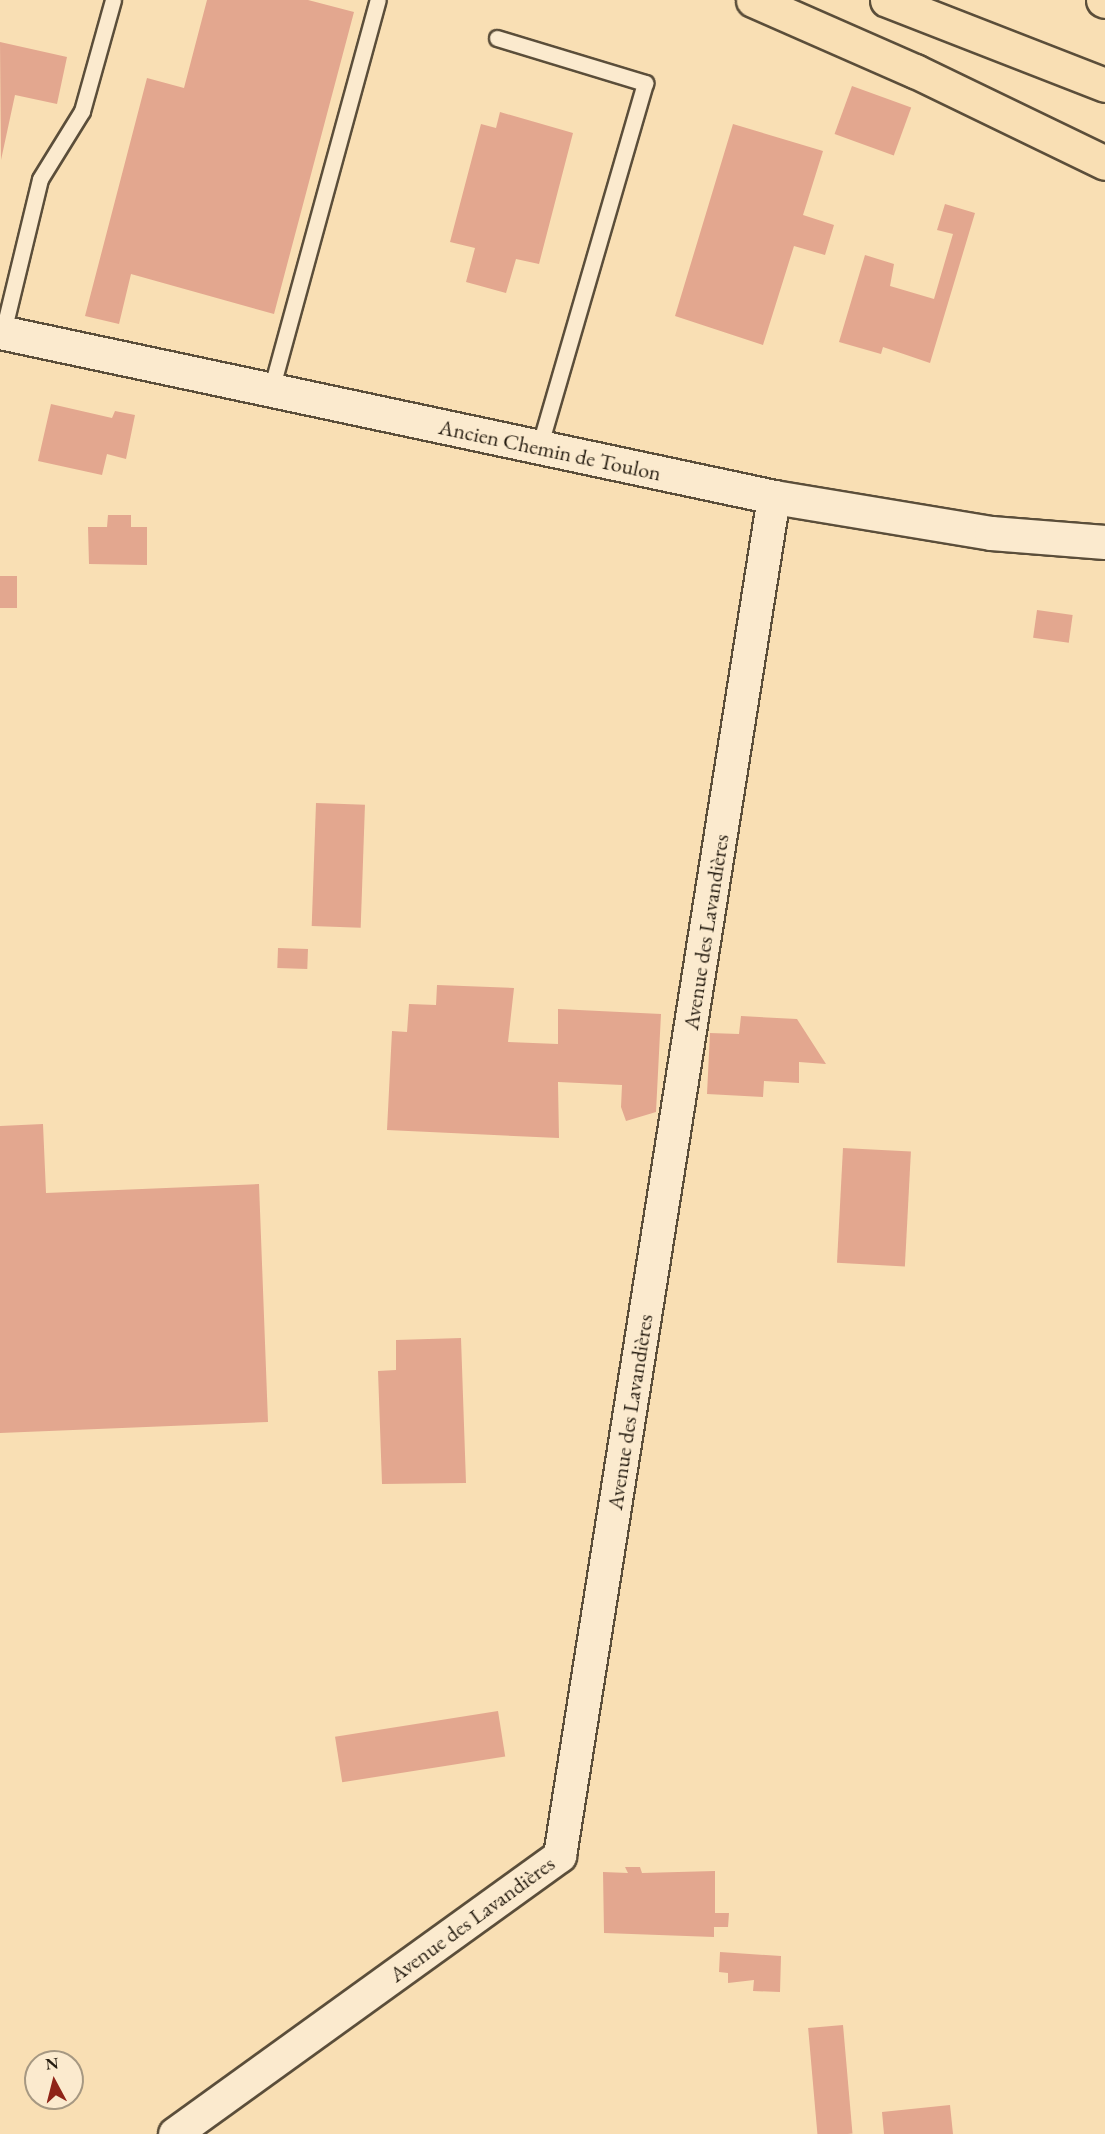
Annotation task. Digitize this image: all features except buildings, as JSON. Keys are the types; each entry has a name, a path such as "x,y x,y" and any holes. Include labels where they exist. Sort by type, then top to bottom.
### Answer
{"highway":[{"path":"753,0 915,71 1105,163"},
{"path":"887,0 1105,85"}],"main road":[{"name":"Ancien Chemin de Toulon","path":"1,332 774,497 990,533 1105,542"}],"street":[{"name":"Avenue des Lavandières","path":"175,2134 560,1856 774,497"}],"lane":[{"path":"1,332 40,179 82,111 113,0"},
{"path":"271,390 378,0"},
{"path":"497,38 645,83 539,447"}]}
